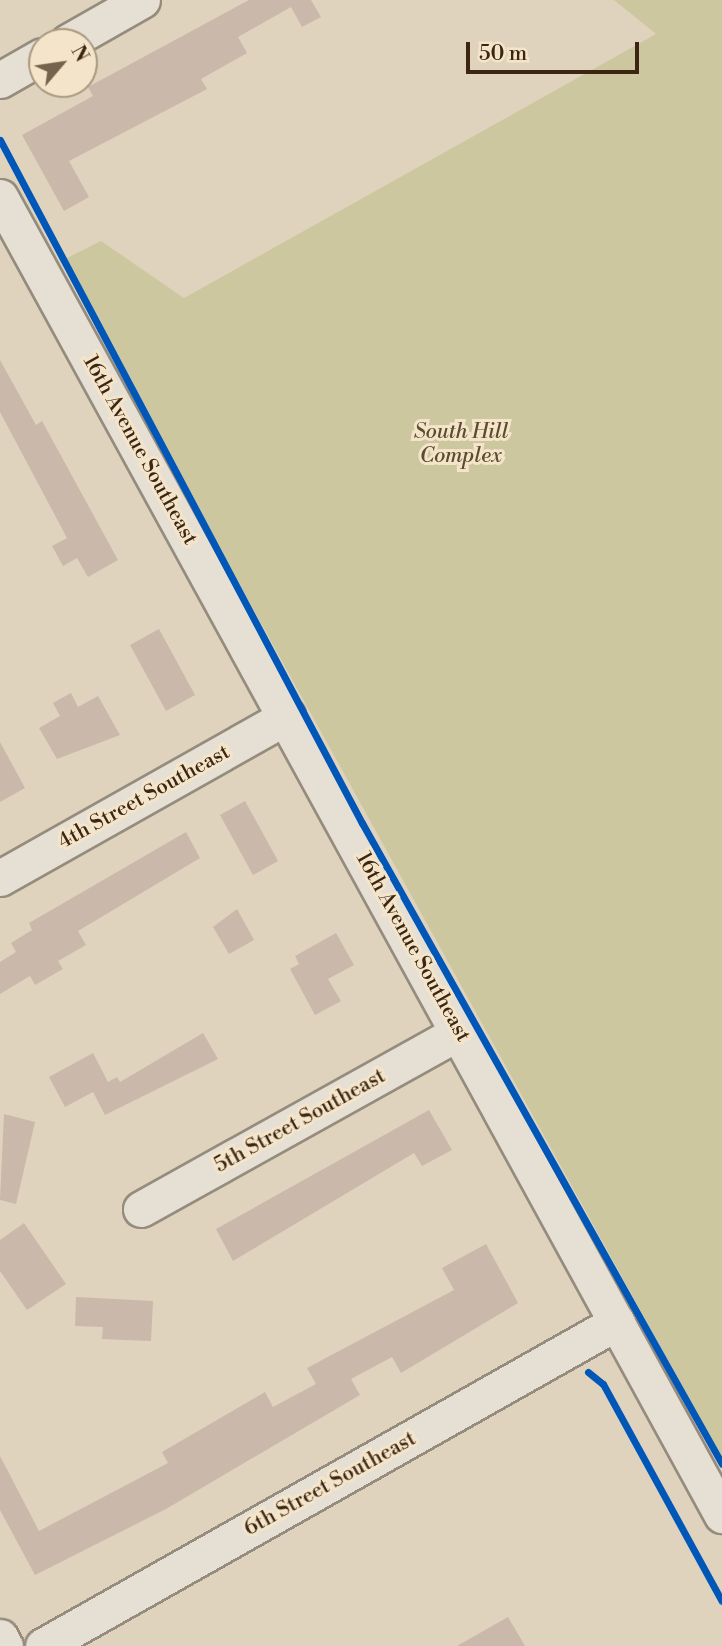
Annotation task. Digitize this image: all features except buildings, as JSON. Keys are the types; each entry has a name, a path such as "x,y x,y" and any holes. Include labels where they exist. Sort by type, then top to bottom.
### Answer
{"street":[{"path":"93,28 142,0"},
{"path":"0,80 28,64"},
{"name":"16th Avenue Southeast","path":"0,197 287,716 722,1515"},
{"name":"4th Street Southeast","path":"0,878 287,716"},
{"name":"5th Street Southeast","path":"141,1209 459,1032"},
{"name":"6th Street Southeast","path":"43,1646 617,1322"},
{"path":"0,1637 5,1646"}],"green space":[{"name":"South Hill Complex","path":"614,0 722,0 722,1458 61,261 101,241 184,298 656,34"}],"cycle path":[{"path":"0,140 362,823 722,1464"},
{"path":"588,1372 603,1384 722,1601"}]}
